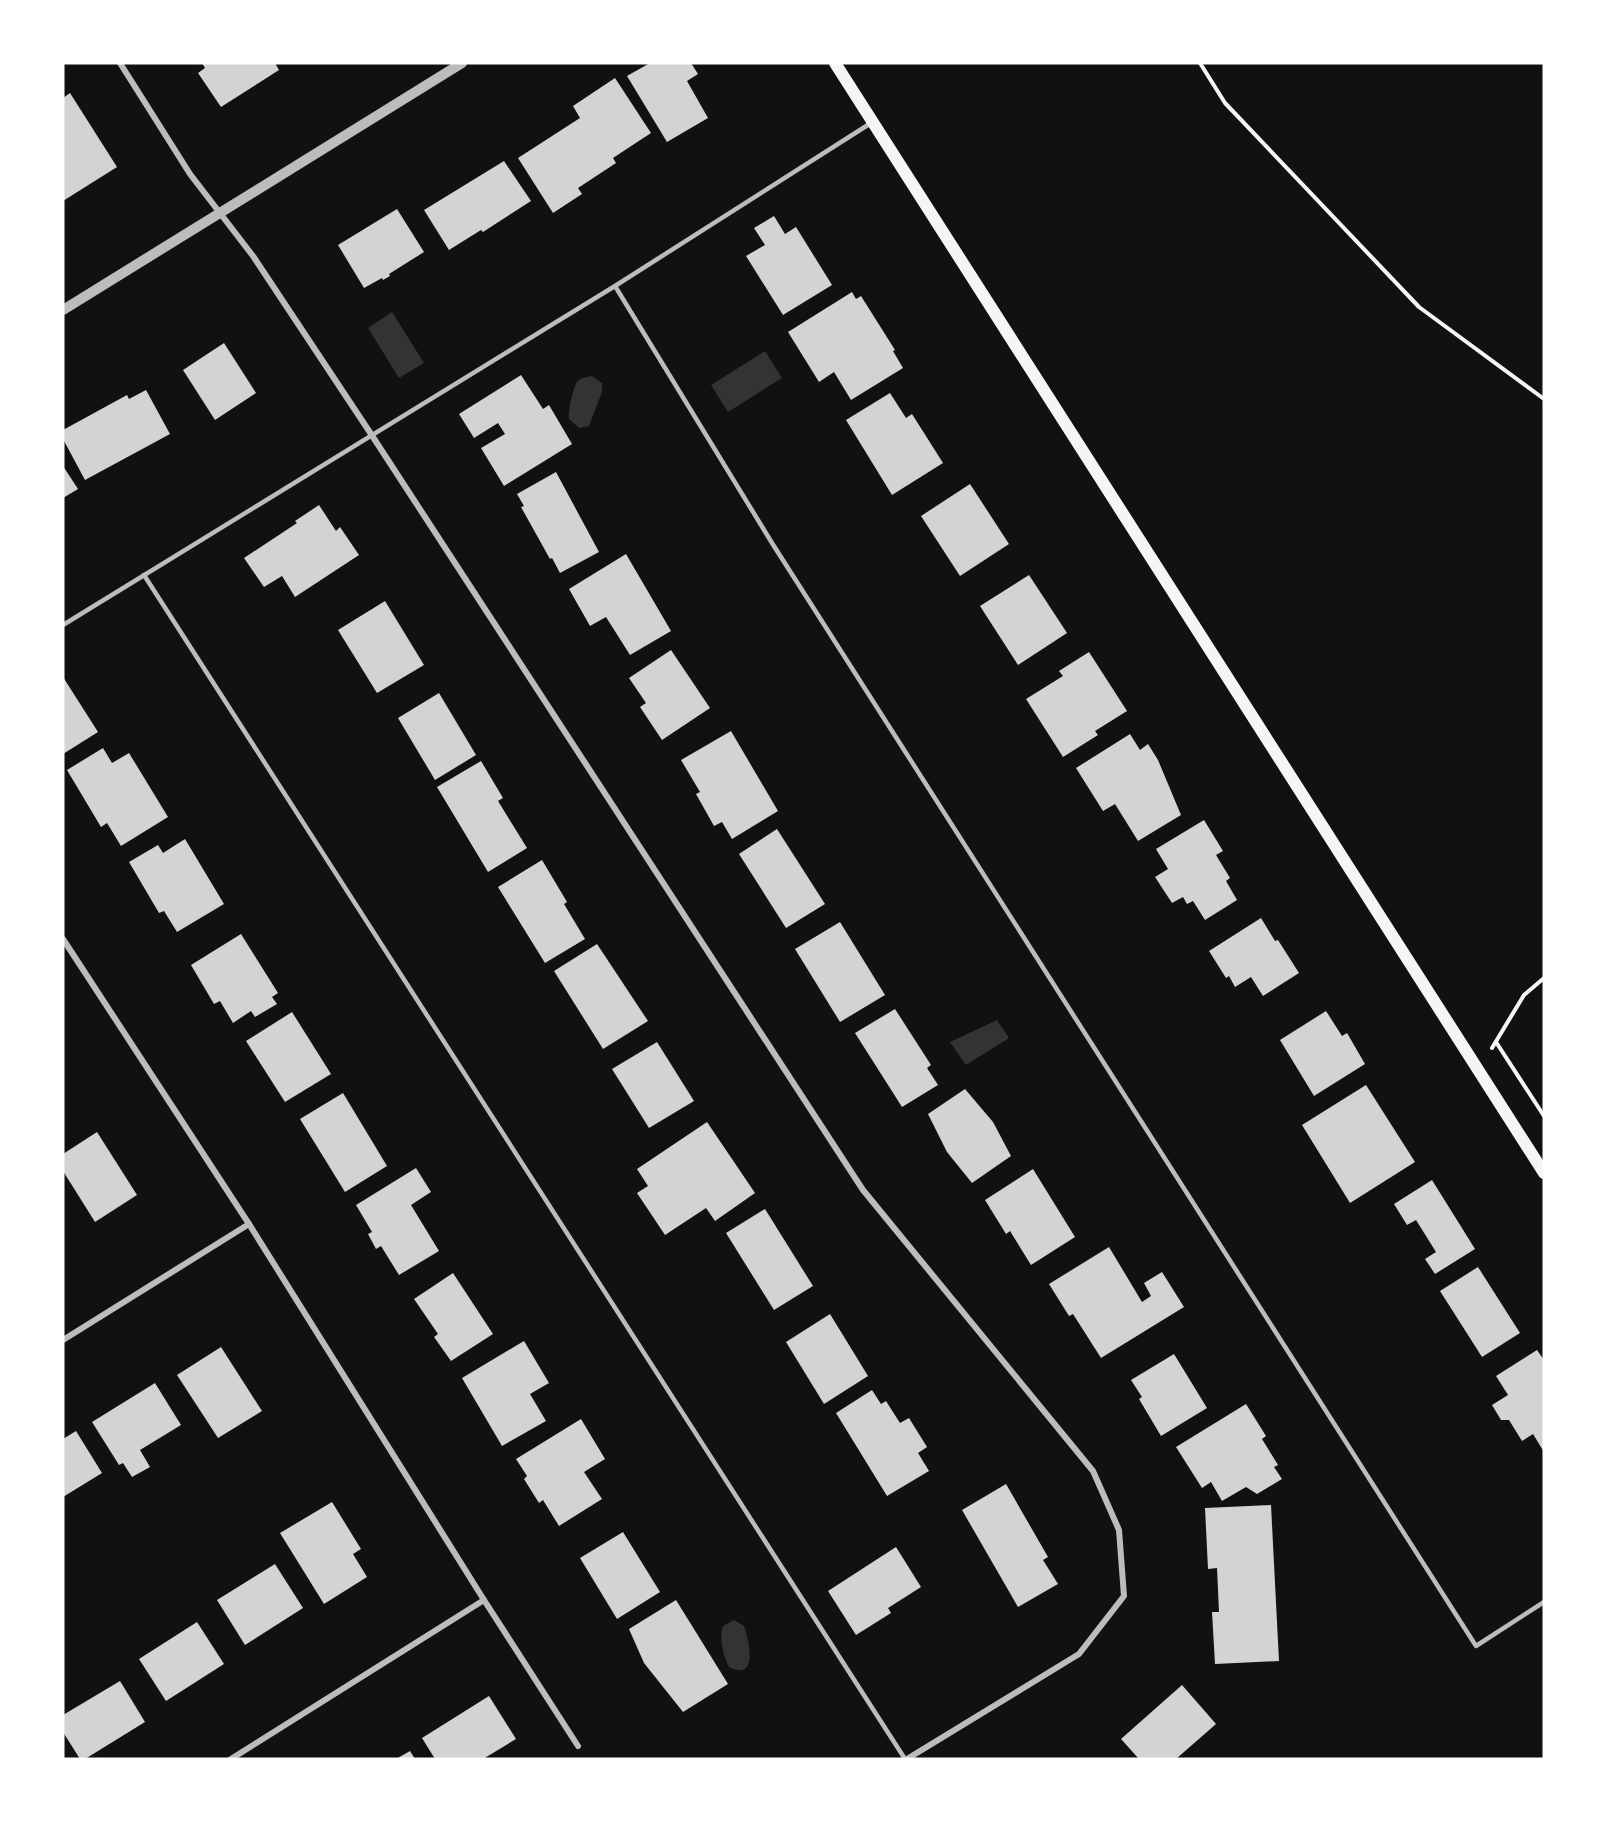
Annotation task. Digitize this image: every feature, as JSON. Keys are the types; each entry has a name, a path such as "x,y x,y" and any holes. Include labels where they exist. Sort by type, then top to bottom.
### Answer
{"main road":[{"path":"835,63 1544,1173"}],"street":[{"path":"120,63 190,174 253,256 371,434 863,1190 1093,1471 1119,1530 1124,1596 1079,1654 906,1759"},
{"path":"63,310 462,63"},
{"path":"63,939 249,1224 578,1746"},
{"path":"63,1340 249,1224"},
{"path":"231,1759 484,1600"}],"lane":[{"path":"63,625 615,286 872,122"},
{"path":"615,286 772,543 1476,1646 1544,1602"},
{"path":"144,574 906,1759"}],"path":[{"path":"1200,63 1225,103 1419,307 1544,399"},
{"path":"1544,978 1524,995 1496,1042 1544,1116"}],"shaded area":[{"path":"392,312 424,363 399,378 368,328"},
{"path":"765,351 782,378 728,412 711,385"},
{"path":"592,376 602,383 602,392 589,426 579,428 569,419 571,399 578,381"},
{"path":"997,1020 1009,1038 966,1065 950,1042"},
{"path":"734,1620 744,1626 748,1640 750,1657 745,1669 738,1670 729,1667 723,1652 723,1626"}],"building":[{"path":"202,63 275,63 279,70 221,107 198,73 205,68"},
{"path":"650,63 691,63 698,74 687,81 708,118 667,142 627,76"},
{"path":"615,78 651,133 613,158 616,163 578,188 582,194 553,213 518,158 580,118 573,106"},
{"path":"70,93 117,167 63,201 63,98"},
{"path":"504,161 531,201 483,232 481,230 449,250 424,210"},
{"path":"397,209 424,252 389,274 390,276 364,288 338,245"},
{"path":"774,216 785,234 796,227 832,285 783,315 746,256 765,245 754,228"},
{"path":"852,292 856,299 861,296 895,350 893,351 903,368 851,400 834,372 819,382 788,332"},
{"path":"224,343 256,393 215,420 183,370"},
{"path":"521,375 543,409 549,405 572,444 504,486 481,448 505,434 498,423 474,438 459,414"},
{"path":"146,390 170,434 85,480 63,439 63,430 127,395 129,399"},
{"path":"890,393 906,418 912,414 943,463 892,495 846,420"},
{"path":"63,466 78,489 63,498"},
{"path":"556,472 599,552 560,573 521,507 524,506 517,494"},
{"path":"970,484 1009,544 960,576 921,516"},
{"path":"319,505 336,531 340,527 359,555 295,597 282,576 264,587 244,558 297,523 295,521"},
{"path":"626,554 671,631 630,655 606,617 590,626 569,589"},
{"path":"1029,575 1067,633 1018,665 980,606"},
{"path":"385,601 424,665 377,693 338,630"},
{"path":"671,650 710,708 662,740 640,707 646,703 629,678"},
{"path":"1089,652 1127,711 1095,731 1098,735 1063,757 1026,699 1063,676 1059,671"},
{"path":"63,677 98,732 63,754"},
{"path":"439,693 476,755 435,780 398,718"},
{"path":"731,731 778,811 732,839 722,822 714,826 696,794 700,792 681,760"},
{"path":"1130,734 1140,750 1148,744 1158,760 1181,815 1138,841 1115,804 1103,811 1076,768"},
{"path":"103,748 112,763 129,753 168,817 121,846 107,823 101,827 67,770"},
{"path":"481,761 503,798 498,801 527,848 488,872 437,787"},
{"path":"1204,820 1223,851 1216,855 1230,878 1226,881 1237,900 1205,920 1193,901 1187,904 1183,897 1172,903 1155,877 1168,869 1156,849"},
{"path":"777,829 825,904 786,928 739,854"},
{"path":"185,839 224,904 177,932 164,911 159,913 129,862 158,845 163,853"},
{"path":"542,860 567,902 564,904 585,939 545,963 498,887"},
{"path":"1261,918 1299,973 1263,996 1251,977 1235,987 1229,976 1226,978 1209,951"},
{"path":"840,922 885,995 840,1022 795,949"},
{"path":"241,934 278,993 272,997 277,1004 255,1017 251,1011 233,1023 220,1001 214,1004 191,965"},
{"path":"597,944 648,1021 603,1049 554,971"},
{"path":"895,1009 931,1065 927,1068 938,1085 902,1107 855,1033"},
{"path":"1326,1011 1342,1036 1347,1033 1365,1064 1314,1096 1280,1040"},
{"path":"292,1012 331,1074 285,1102 246,1041"},
{"path":"657,1042 694,1101 649,1128 612,1069"},
{"path":"1366,1085 1415,1162 1350,1203 1302,1125"},
{"path":"965,1089 993,1122 1011,1156 972,1183 947,1152 928,1114"},
{"path":"343,1093 387,1166 345,1192 300,1119"},
{"path":"707,1122 755,1193 715,1221 706,1208 665,1235 637,1193 648,1186 637,1169"},
{"path":"97,1132 137,1195 95,1222 63,1171 63,1154"},
{"path":"416,1168 431,1192 411,1205 439,1251 399,1275 381,1246 376,1249 368,1234 372,1232 356,1205"},
{"path":"1033,1169 1075,1237 1031,1265 1010,1231 1006,1234 985,1200"},
{"path":"1432,1180 1475,1249 1435,1274 1425,1259 1436,1252 1416,1220 1407,1225 1394,1204"},
{"path":"765,1209 813,1286 774,1310 726,1233"},
{"path":"1109,1247 1142,1302 1151,1296 1144,1283 1162,1272 1184,1307 1101,1358 1073,1314 1069,1316 1049,1284"},
{"path":"1478,1267 1520,1333 1482,1357 1440,1291"},
{"path":"453,1273 493,1334 451,1361 434,1337 438,1334 414,1299"},
{"path":"830,1314 868,1376 824,1404 786,1342"},
{"path":"524,1341 549,1383 530,1394 546,1421 502,1446 462,1378"},
{"path":"221,1347 262,1411 218,1438 177,1375"},
{"path":"1537,1350 1544,1360 1544,1452 1533,1434 1522,1441 1509,1420 1501,1420 1492,1405 1508,1395 1496,1376"},
{"path":"1174,1354 1207,1408 1161,1436 1139,1399 1142,1397 1131,1380"},
{"path":"155,1383 181,1425 140,1450 150,1467 132,1477 123,1463 119,1465 92,1422"},
{"path":"872,1390 881,1404 886,1401 900,1423 909,1418 927,1447 918,1453 929,1471 887,1496 836,1413"},
{"path":"1246,1404 1266,1436 1262,1439 1278,1465 1274,1467 1282,1479 1257,1494 1246,1487 1222,1501 1211,1482 1202,1488 1176,1447"},
{"path":"581,1419 605,1459 584,1472 602,1499 559,1526 543,1500 539,1503 524,1479 527,1476 516,1459"},
{"path":"76,1431 102,1473 63,1497 63,1439"},
{"path":"1006,1484 1048,1557 1043,1560 1058,1584 1018,1607 962,1510"},
{"path":"332,1502 361,1549 353,1554 367,1577 324,1604 280,1533"},
{"path":"1271,1505 1279,1661 1215,1664 1212,1612 1219,1612 1217,1568 1208,1569 1205,1508"},
{"path":"623,1532 660,1592 617,1619 580,1558"},
{"path":"896,1547 921,1587 888,1608 891,1613 856,1635 828,1591"},
{"path":"275,1564 303,1608 245,1645 217,1600"},
{"path":"676,1600 728,1684 683,1712 644,1663 629,1629"},
{"path":"197,1622 224,1664 166,1701 139,1659"},
{"path":"120,1681 145,1722 85,1759 80,1759 63,1732 63,1715"},
{"path":"1182,1685 1216,1724 1176,1759 1139,1759 1121,1739"},
{"path":"489,1696 516,1739 483,1759 435,1759 422,1738"},
{"path":"410,1751 415,1759 396,1759"}]}
